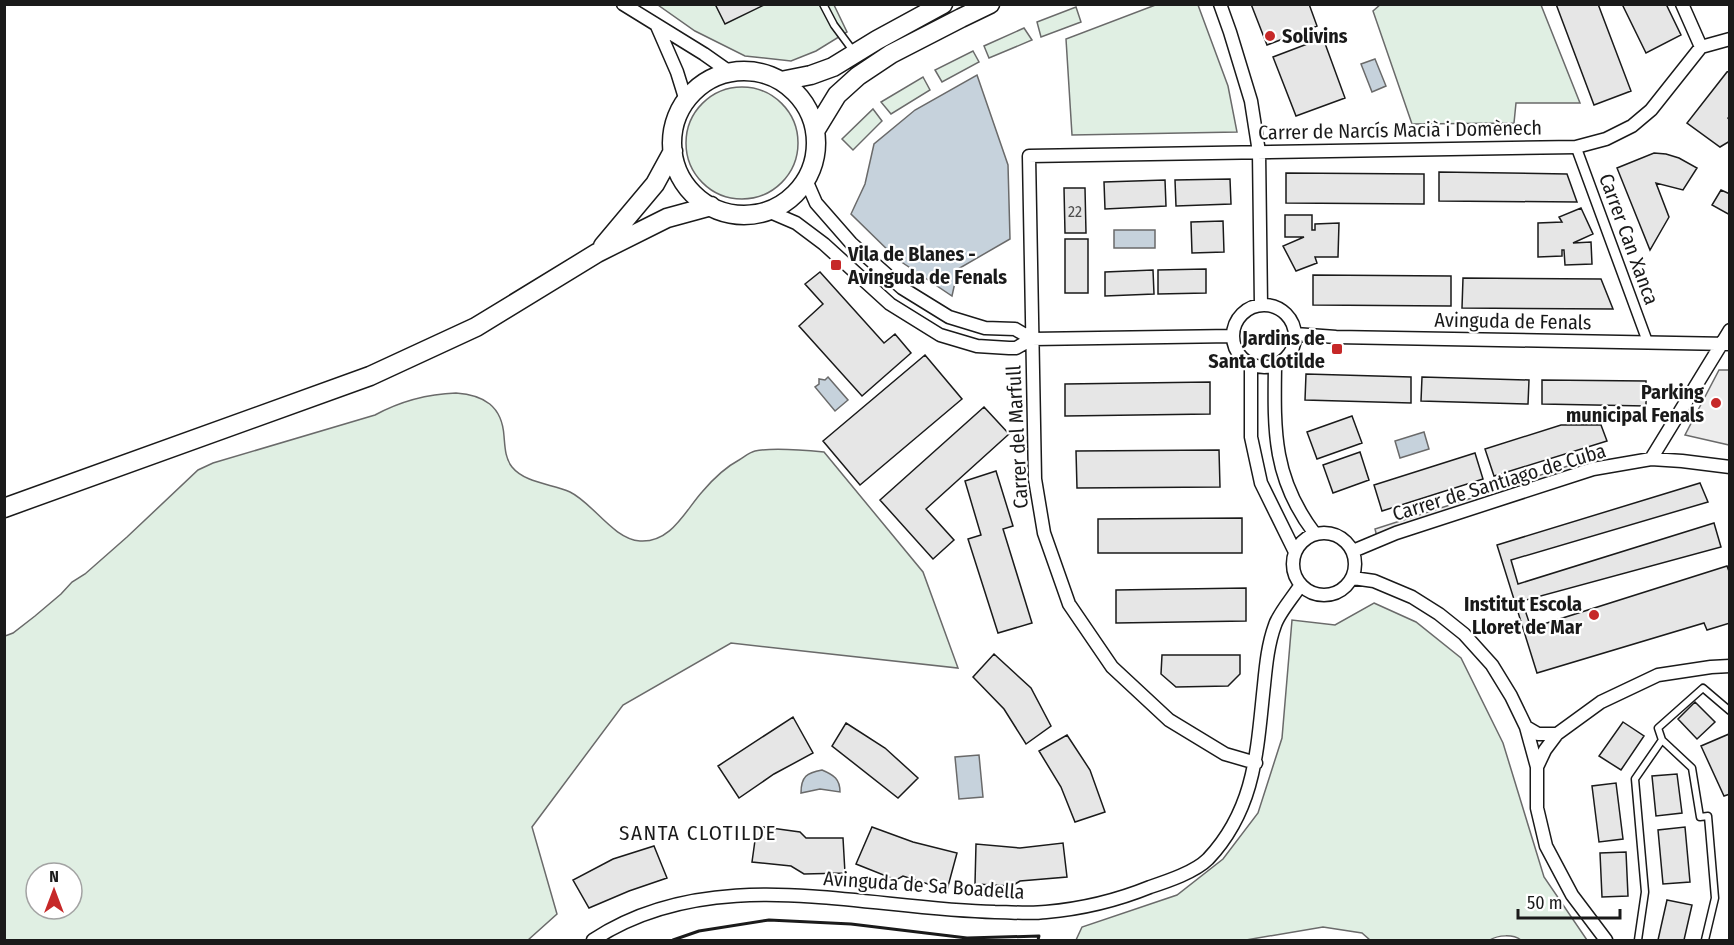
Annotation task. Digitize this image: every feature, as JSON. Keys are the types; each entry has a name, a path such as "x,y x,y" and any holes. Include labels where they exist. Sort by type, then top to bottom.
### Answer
{"main road":[{"path":"781,81 811,75 832,67 943,4"},
{"path":"815,131 837,96 858,76 891,54 990,4"},
{"path":"742,71 759,73 781,81 792,90 809,112 815,131 814,159 806,180 789,199 768,211 757,213 726,212 699,199 685,184 678,171 673,151 675,122 686,101 703,84 713,78 742,71"},
{"path":"597,253 655,184 673,151"},
{"path":"4,508 370,376 476,327 597,253 667,218 711,206"}],"street":[{"path":"623,4 731,73"},
{"path":"1220,4 1251,101 1259,152 1261,305"},
{"path":"1682,4 1701,47 1730,39"},
{"path":"657,26 677,72 686,101"},
{"name":"Carrer de Narcís Macià i Domènech","path":"1029,156 1576,147 1606,139 1632,126 1651,110 1701,47"},
{"name":"Carrer Can Xanca","path":"1576,147 1648,343"},
{"name":"Carrer del Marfull","path":"1029,156 1035,479 1044,533 1069,604 1112,667 1168,720 1225,754 1256,763"},
{"path":"806,180 816,203 851,243 902,288 949,317 985,328 1015,329 1032,339"},
{"path":"768,211 796,223 824,244 890,304 940,335 977,346 1016,348 1032,339 1233,336"},
{"path":"1261,305 1281,310 1288,316 1295,334 1291,353 1284,361 1267,368 1251,365 1243,360 1234,345 1233,336 1234,327 1245,312 1261,305"},
{"path":"1651,459 1726,344 1730,330"},
{"name":"Avinguda de Fenals","path":"1295,334 1726,344"},
{"path":"1251,365 1251,437 1261,483 1295,552"},
{"path":"1275,366 1276,446 1286,482 1301,515 1316,534"},
{"name":"Carrer de Santiago de Cuba","path":"1353,551 1396,533 1593,469 1651,459 1682,460 1730,467"},
{"path":"1328,533 1344,539 1353,551 1356,567 1353,578 1336,595 1317,596 1300,586 1293,571 1295,552 1303,541 1316,534 1328,533"},
{"path":"1353,578 1374,581 1412,597 1464,634 1492,665 1526,727 1537,767 1537,808 1546,846 1572,895 1606,940"},
{"name":"Avinguda de Sa Boadella","path":"593,940 641,916 688,902 741,894 844,898 962,911 1045,912 1123,898 1181,875 1207,860 1227,834 1251,786 1256,763 1267,664 1275,623 1300,586"},
{"path":"1537,767 1545,750 1557,734 1601,702 1658,675 1730,666"},
{"path":"1526,727 1538,734 1557,734"}],"lane":[{"path":"823,4 834,26 855,54"},
{"path":"1705,940 1715,898 1708,816 1700,817 1692,768 1662,740 1658,728 1703,688 1730,711"},
{"path":"1638,940 1646,892 1635,778 1662,740"}],"green space":[{"path":"1158,4 1198,5 1228,86 1237,132 1072,135 1066,39"},
{"path":"1381,4 1541,5 1580,103 1516,103 1514,123 1412,124 1373,11"},
{"path":"658,5 834,5 847,32 816,51 791,61 745,56 695,31"},
{"path":"1076,7 1081,22 1041,37 1037,22"},
{"path":"1024,28 1032,40 989,58 984,46"},
{"path":"973,51 979,62 942,82 935,70"},
{"path":"923,77 930,90 891,114 881,102"},
{"path":"742,87 763,92 781,104 793,122 798,143 793,164 781,182 763,194 742,199 721,194 703,182 691,164 686,143 691,122 703,104 721,92"},
{"path":"873,109 882,121 853,150 842,139"},
{"path":"466,394 490,404 500,417 508,460 517,472 531,480 563,489 579,497 612,528 630,539 640,541 660,537 669,531 715,478 751,452 780,449 824,452 923,572 958,668 731,643 623,705 532,827 557,914 528,940 5,940 5,636 13,633 35,616 72,582 85,574 198,470 213,463 375,415 424,397"},
{"path":"1374,603 1416,622 1461,658 1503,743 1544,877 1587,940 1521,940 1506,936 1490,940 1370,940 1362,933 1323,927 1246,940 1076,940 1082,927 1177,895 1223,859 1258,813 1282,738 1292,620 1335,625"}],"shaded area":[{"path":"1375,59 1386,86 1372,92 1361,64"},
{"path":"977,75 1008,165 1010,239 958,269 952,296 897,259 851,214 865,184 874,144 915,110"},
{"path":"1114,230 1155,230 1155,248 1114,248"},
{"name":"Parking municipal Fenals","path":"1719,370 1729,370 1729,445 1685,435"},
{"path":"828,377 848,400 835,411 815,387 819,384 819,379 825,380"},
{"path":"1424,432 1429,449 1400,458 1395,441"},
{"path":"1586,460 1589,464 1499,493 1498,489"},
{"path":"1478,496 1474,506 1377,537 1375,529"},
{"path":"979,755 983,797 959,799 955,757"},
{"path":"822,770 836,778 840,792 820,789 801,793 802,783 806,776"}],"building":[{"path":"715,4 766,4 725,24"},
{"path":"1251,4 1309,4 1317,26 1267,45"},
{"path":"1556,4 1598,4 1631,91 1594,105"},
{"path":"1622,4 1666,4 1681,35 1646,53"},
{"path":"1323,38 1345,98 1296,116 1273,57"},
{"path":"1730,71 1730,116 1728,118 1730,141 1720,147 1687,123"},
{"path":"1654,153 1679,158 1697,168 1683,190 1656,183 1669,217 1650,250 1617,168"},
{"path":"1439,172 1567,174 1577,202 1439,201"},
{"path":"1286,173 1424,174 1424,204 1286,203"},
{"path":"1230,179 1231,204 1176,206 1175,180"},
{"path":"1165,180 1166,206 1105,209 1104,182"},
{"path":"1064,188 1085,188 1086,233 1065,233"},
{"path":"1721,190 1730,194 1730,215 1712,205"},
{"path":"1581,208 1593,234 1573,243 1591,242 1592,264 1565,265 1564,250 1562,250 1562,256 1538,257 1538,223 1562,222 1559,217"},
{"path":"1285,215 1312,215 1312,230 1315,230 1315,224 1339,223 1338,257 1315,257 1317,263 1296,271 1283,246 1304,237 1285,237"},
{"path":"1223,221 1224,252 1192,253 1191,222"},
{"path":"1065,239 1088,239 1088,293 1065,293"},
{"path":"1206,269 1206,293 1158,294 1158,270"},
{"path":"1153,270 1154,294 1105,296 1105,272"},
{"path":"820,272 884,343 895,334 911,353 862,396 799,326 823,304 805,284"},
{"path":"1313,275 1451,276 1451,306 1313,305"},
{"path":"1463,278 1601,279 1613,309 1462,308"},
{"path":"925,355 962,399 860,485 823,441"},
{"path":"1306,374 1411,377 1411,403 1305,400"},
{"path":"1422,377 1529,380 1528,404 1421,401"},
{"path":"1542,380 1646,381 1646,406 1542,404"},
{"path":"1210,382 1210,414 1065,416 1065,384"},
{"path":"984,407 1009,434 926,509 954,540 933,559 880,500"},
{"path":"1352,416 1362,443 1317,459 1307,432"},
{"path":"1561,425 1601,425 1607,441 1494,476 1485,449"},
{"path":"1219,450 1220,487 1077,488 1076,451"},
{"path":"1360,452 1369,480 1333,493 1323,465"},
{"path":"1475,453 1483,479 1382,511 1374,485"},
{"path":"996,471 1013,526 1003,529 1032,623 998,633 968,539 981,535 965,481"},
{"path":"1700,483 1708,502 1511,560 1518,584 1714,523 1721,547 1522,601 1531,628 1727,566 1730,574 1730,623 1707,630 1704,623 1537,673 1497,545"},
{"path":"1242,518 1242,553 1098,553 1098,519"},
{"path":"1246,588 1246,621 1116,623 1116,590"},
{"path":"994,654 1031,688 1051,726 1026,744 1004,709 973,677"},
{"path":"1162,655 1240,655 1240,674 1228,686 1176,687 1161,674"},
{"path":"1695,702 1715,722 1697,739 1678,719"},
{"path":"793,717 813,753 774,774 739,798 718,766"},
{"path":"1623,722 1644,736 1621,770 1599,756"},
{"path":"846,723 885,748 918,778 898,798 832,746"},
{"path":"1729,734 1730,794 1724,796 1701,746"},
{"path":"1067,735 1090,770 1105,812 1075,822 1061,787 1039,751"},
{"path":"1677,774 1682,813 1656,816 1652,776"},
{"path":"1616,783 1623,839 1599,842 1592,786"},
{"path":"757,826 800,832 806,838 843,838 845,873 804,874 791,866 752,862"},
{"path":"872,827 913,842 957,853 947,890 903,876 896,880 856,864"},
{"path":"1685,827 1690,882 1663,884 1658,830"},
{"path":"1063,843 1067,877 1020,881 1012,886 975,884 976,844 1020,848"},
{"path":"654,846 667,878 589,908 573,880 613,859"},
{"path":"1626,852 1628,896 1602,897 1600,853"},
{"path":"1667,900 1692,905 1684,940 1658,940"}],"wall":[{"path":"673,940 699,931 769,920 851,924 967,938 1039,936 1038,940"}],"place":[{"name":"Solivins","path":"1270,36"},
{"name":"Vila de Blanes - Avinguda de Fenals","path":"836,265"},
{"name":"Jardins de Santa Clotilde","path":"1337,349"},
{"name":"Parking municipal Fenals","path":"1716,403"},
{"name":"Institut Escola Lloret de Mar","path":"1594,615"}],"district":[{"name":"SANTA CLOTILDE","path":"698,833"}]}
